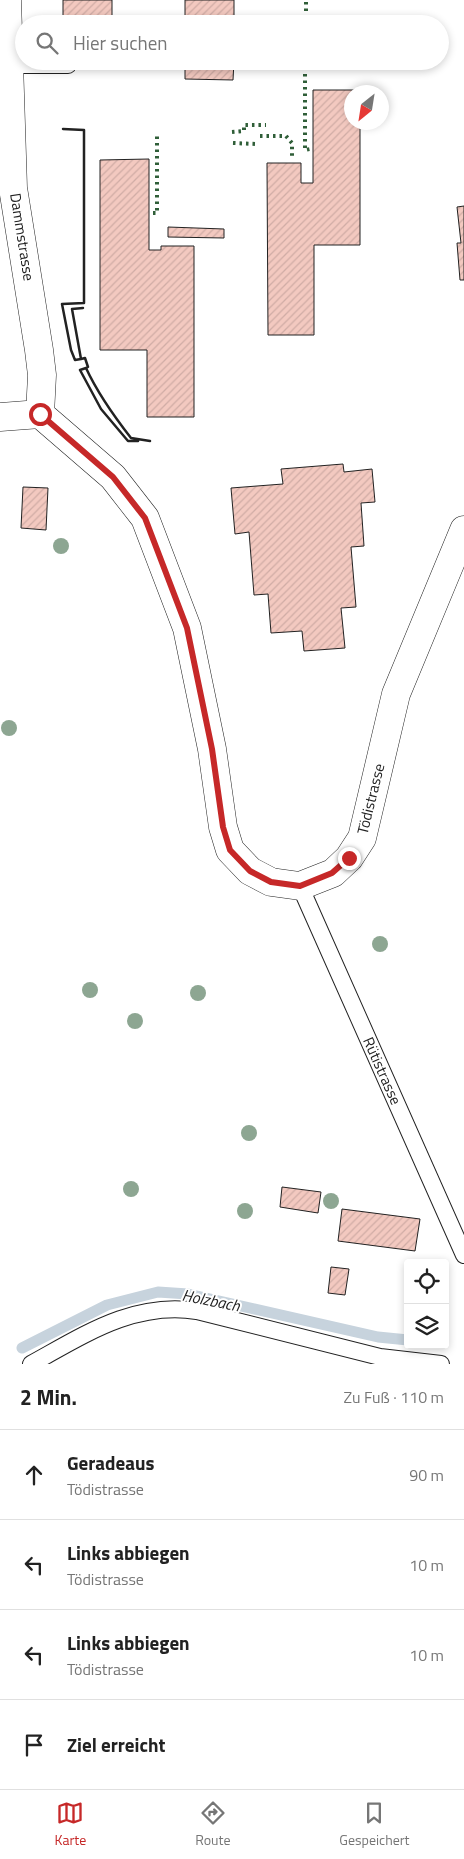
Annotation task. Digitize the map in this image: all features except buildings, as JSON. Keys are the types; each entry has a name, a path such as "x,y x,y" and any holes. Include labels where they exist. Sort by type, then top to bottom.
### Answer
{"street":[{"name":"Dammstrasse","path":"7,0 13,188 42,375 40,414"},
{"path":"0,417 40,414"},
{"name":"Tödistrasse","path":"40,414 113,477 145,518 187,628 212,749 223,827 230,850 250,871 271,882 300,886 332,873 349,858 362,838 396,694 464,530"}],"lane":[{"path":"8,65 15,65"},
{"name":"Rütistrasse","path":"300,886 464,1255"},
{"path":"31,1364 134,1313 172,1308 197,1311 380,1357 441,1364"}],"waterway":[{"name":"Holzbach","path":"22,1348 107,1305 158,1292 188,1294 378,1337 404,1340"}],"hedge":[{"path":"306,0 306,15"},
{"path":"305,70 305,150 310,149"},
{"path":"232,132 244,131 244,125 266,125"},
{"path":"153,213 157,213 157,135"},
{"path":"260,136 286,136 292,143 292,157"},
{"path":"233,143 256,144"}],"wall":[{"path":"63,129 84,130 84,303 62,304 71,350 75,360 81,359"},
{"path":"83,308 72,309 81,359 85,358 88,367 86,368 96,387 112,413 131,438 150,441"},
{"path":"86,368 80,370 101,409 128,441 138,441"}],"route":[{"path":"40,414 113,477 145,518 187,628 212,749 223,827 230,850 250,871 271,882 300,886 332,873 349,858"}]}
